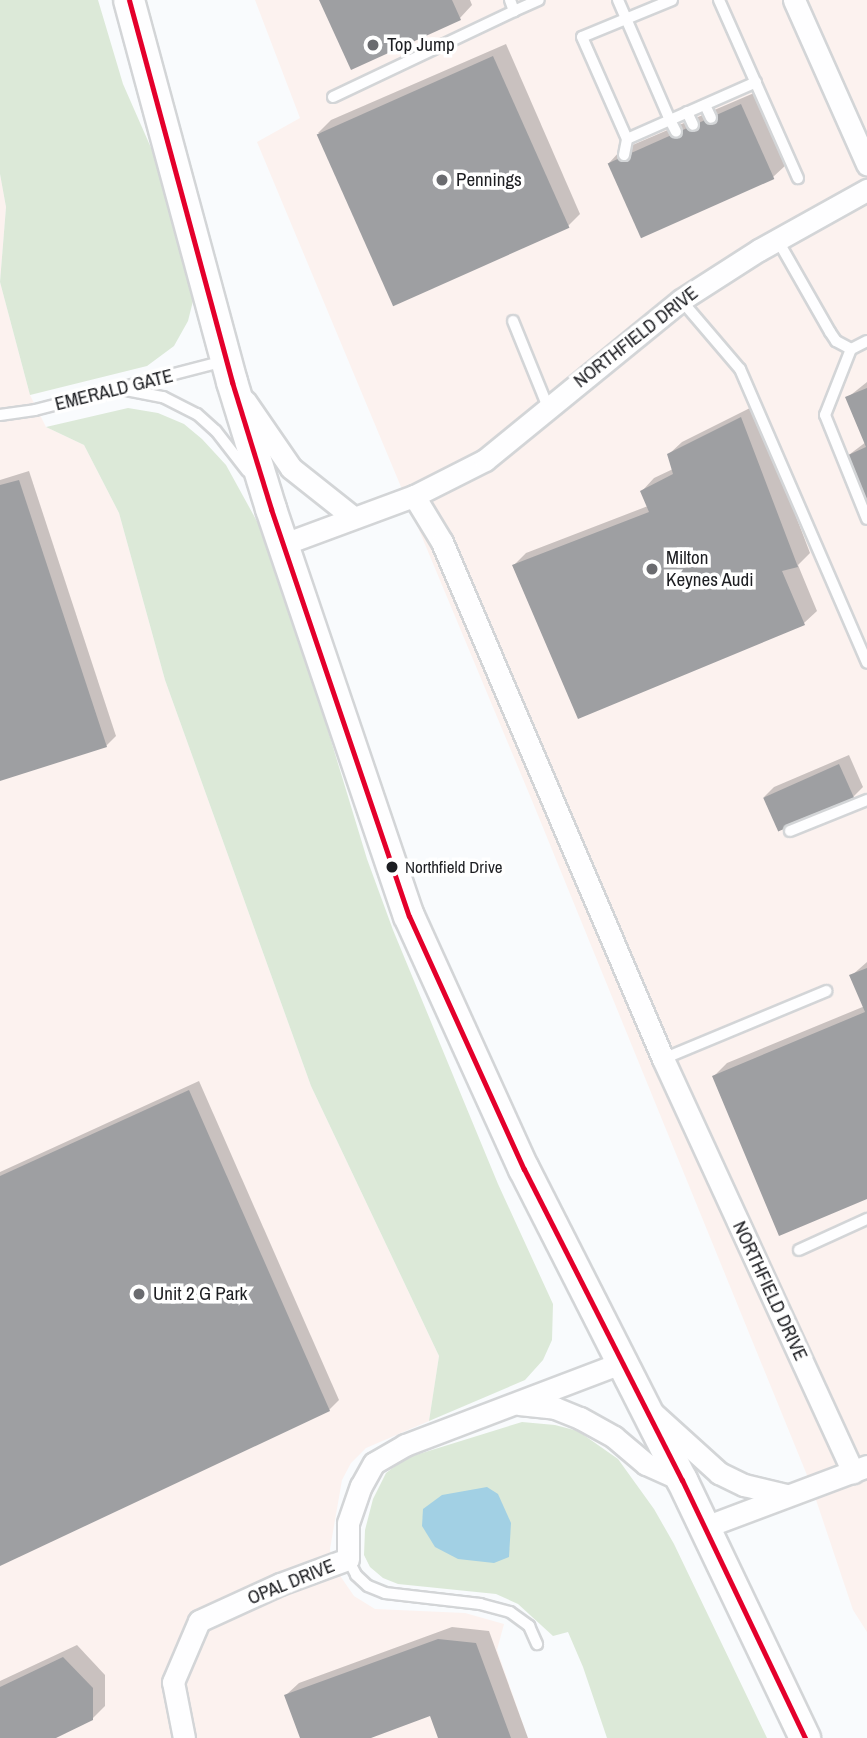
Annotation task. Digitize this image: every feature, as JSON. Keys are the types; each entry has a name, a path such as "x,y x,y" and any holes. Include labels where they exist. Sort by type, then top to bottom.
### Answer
{"street":[{"path":"129,0 230,371 271,509 409,916 524,1169 682,1480 806,1738"},
{"path":"794,0 867,164"},
{"name":"NORTHFIELD DRIVE","path":"284,544 414,496 485,460 681,300 777,239 867,190"},
{"path":"230,371 291,468 354,518"},
{"name":"NORTHFIELD DRIVE","path":"414,496 442,542 663,1059 860,1469 705,1527"},
{"name":"OPAL DRIVE","path":"184,1738 173,1682 199,1622 280,1584 348,1559 348,1523 361,1486 374,1463 405,1445 623,1362"},
{"path":"642,1402 719,1473 744,1485 786,1495"},
{"path":"513,1404 555,1408 580,1418 614,1437 646,1464 682,1480"}],"lane":[{"path":"332,97 512,5 539,0"},
{"path":"618,0 676,132"},
{"path":"641,148 631,137 582,37 671,0"},
{"path":"719,0 798,178"},
{"path":"624,155 631,137 756,82"},
{"path":"705,105 711,118"},
{"path":"687,112 693,125"},
{"path":"653,127 659,140"},
{"path":"777,239 836,341 851,349"},
{"path":"681,300 740,369 867,663"},
{"path":"513,321 548,407"},
{"path":"867,341 851,349 825,415 867,519"},
{"name":"EMERALD GATE","path":"0,415 230,371"},
{"path":"120,390 163,397 197,414 237,456 271,509"},
{"path":"790,831 867,800"},
{"path":"663,1059 826,991"},
{"path":"799,1250 867,1219"},
{"path":"348,1559 356,1575 368,1586 385,1593 480,1604 510,1612 529,1626 537,1644"}],"shaded area":[{"path":"255,0 867,0 867,1632 853,1610 811,1485 533,803 257,142 300,118"},
{"path":"0,174 6,207 0,282"},
{"path":"0,282 30,395 46,427 84,445 119,513 165,680 311,1086 439,1356 429,1421 366,1448 351,1463 342,1480 330,1549 332,1564 354,1596 375,1609 465,1613 504,1624 497,1650 528,1738 0,1738"}],"green space":[{"path":"0,0 98,0 123,84 159,166 193,301 188,321 174,346 147,366 30,395 0,282 6,207 0,174"},
{"path":"128,408 158,413 184,424 202,439 226,465 259,525 302,645 367,859 393,930 498,1184 553,1304 552,1340 543,1360 525,1380 429,1421 439,1356 311,1086 165,680 119,513 84,445 46,427"},
{"path":"522,1422 555,1425 578,1431 618,1459 654,1509 674,1544 767,1738 607,1738 568,1632 553,1636 518,1604 496,1594 398,1584 383,1578 370,1567 364,1555 365,1530 373,1499 386,1473 406,1458"}],"water":[{"path":"487,1487 498,1494 511,1523 509,1557 494,1563 458,1559 435,1547 422,1526 423,1509 442,1495"}],"building":[{"name":"Top Jump","path":"319,0 452,0 461,20 351,70"},
{"name":"Pennings","path":"493,56 569,228 393,306 317,135"},
{"path":"741,104 774,179 641,238 608,163"},
{"path":"867,388 867,510 844,457 866,447 845,397"},
{"name":"Milton Keynes Audi","path":"741,417 798,567 782,571 805,625 578,719 512,565 649,512 640,491 673,474 667,454"},
{"path":"19,480 107,747 0,781 0,485"},
{"path":"839,764 854,798 778,832 763,798"},
{"path":"867,968 867,1199 779,1236 712,1076 865,1012 849,975"},
{"name":"Unit 2 G Park","path":"189,1090 330,1411 0,1566 0,1176"},
{"path":"438,1639 476,1643 511,1738 438,1738 430,1716 371,1738 300,1738 284,1695"},
{"path":"63,1657 93,1688 93,1720 56,1738 0,1738 0,1687"}],"transit line":[{"path":"129,0 232,382 271,509 409,916 524,1169 682,1480 805,1738"}],"place":[{"name":"Top Jump","path":"373,45"},
{"name":"Pennings","path":"442,180"},
{"name":"Milton Keynes Audi","path":"652,569"},
{"name":"Northfield Drive","path":"392,867"},
{"name":"Unit 2 G Park","path":"139,1294"}]}
